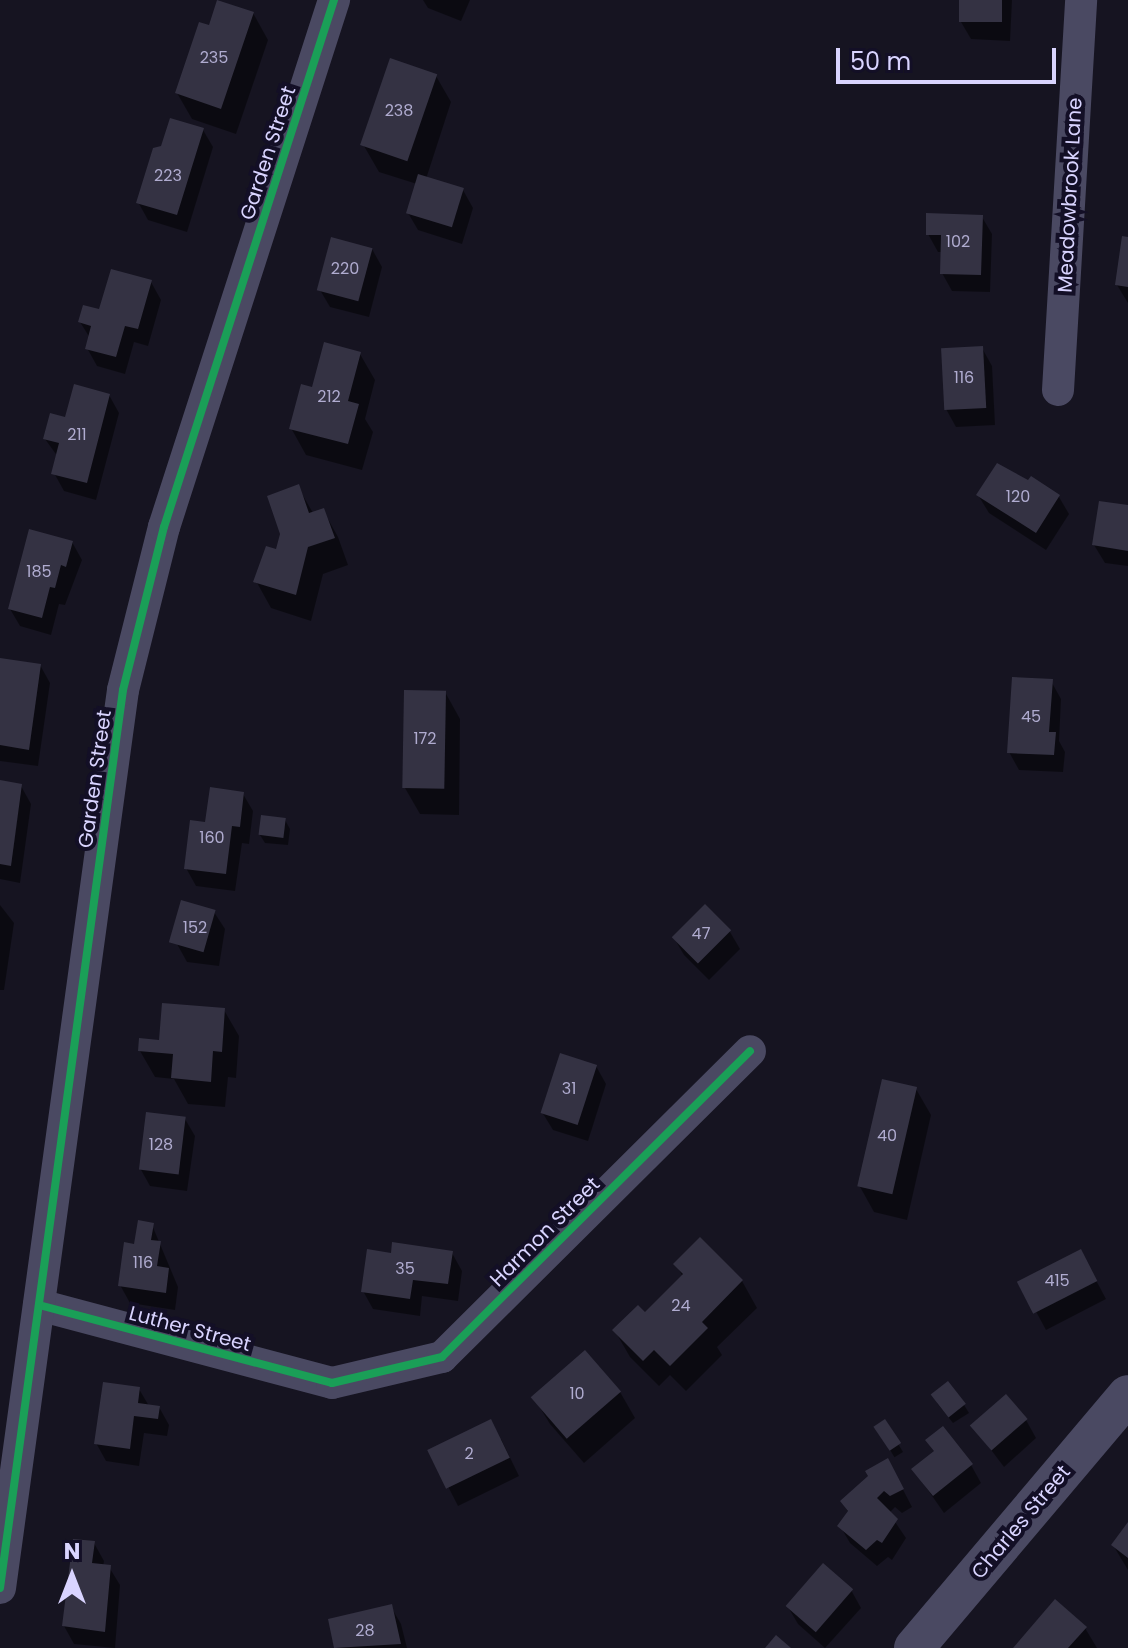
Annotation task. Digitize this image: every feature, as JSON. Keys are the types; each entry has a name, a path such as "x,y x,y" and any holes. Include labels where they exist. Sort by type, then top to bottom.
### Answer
{"street":[{"name":"Garden Street","path":"0,1588 123,690 164,527 334,0"},
{"name":"Meadowbrook Lane","path":"1058,390 1081,0"},
{"name":"Harmon Street","path":"332,1383 442,1357 750,1051"},
{"name":"Luther Street","path":"39,1305 332,1383"},
{"name":"Charles Street","path":"914,1648 1128,1395"}],"building":[{"path":"217,0 254,12 221,109 175,93 199,22 209,25"},
{"path":"959,0 1002,0 1002,22 959,22"},
{"path":"390,58 437,74 407,161 360,145"},
{"path":"170,118 204,128 177,215 136,203 153,148 161,146"},
{"path":"418,174 464,188 452,227 406,213"},
{"path":"926,213 983,215 981,275 940,274 941,235 926,235"},
{"path":"1122,236 1128,237 1128,287 1115,285"},
{"path":"331,237 373,248 358,301 317,290"},
{"path":"111,269 152,280 138,329 125,326 116,357 85,349 91,326 78,322 83,305 99,309"},
{"path":"324,342 361,352 348,401 359,404 348,444 289,429 301,384 312,387"},
{"path":"983,346 986,408 944,410 941,348"},
{"path":"74,384 110,394 87,483 51,474 59,443 43,439 50,413 65,417"},
{"path":"997,463 1028,480 1031,476 1060,495 1036,533 976,495"},
{"path":"299,484 309,513 324,508 335,538 308,547 296,595 253,582 266,546 276,549 280,534 267,496"},
{"path":"1099,501 1128,505 1128,551 1092,545"},
{"path":"29,529 73,541 66,567 61,565 55,588 50,587 42,618 8,609"},
{"path":"0,658 41,664 29,750 0,745"},
{"path":"1012,677 1053,679 1049,732 1056,732 1054,755 1007,753"},
{"path":"404,690 446,691 444,789 402,788"},
{"path":"0,780 22,784 11,866 0,864"},
{"path":"210,787 244,792 240,827 232,826 226,874 184,869 190,820 205,822"},
{"path":"261,815 286,818 283,838 259,835"},
{"path":"181,900 216,910 203,952 169,942"},
{"path":"705,904 731,930 698,963 672,937"},
{"path":"162,1003 225,1008 222,1052 213,1051 211,1082 171,1078 173,1054 138,1051 139,1038 159,1040"},
{"path":"560,1053 597,1065 578,1125 541,1113"},
{"path":"882,1079 917,1087 892,1194 857,1186"},
{"path":"146,1112 186,1117 179,1174 139,1170"},
{"path":"138,1220 154,1223 151,1240 161,1241 157,1266 169,1268 166,1293 118,1286 124,1242 134,1244"},
{"path":"700,1237 743,1280 702,1322 708,1328 670,1366 654,1350 643,1361 612,1330 638,1305 645,1312 683,1274 673,1264"},
{"path":"392,1242 453,1251 448,1284 413,1280 410,1299 361,1292 367,1249 391,1253"},
{"path":"1081,1249 1097,1281 1033,1314 1017,1282"},
{"path":"585,1350 621,1392 567,1439 531,1397"},
{"path":"948,1381 966,1404 949,1417 931,1395"},
{"path":"103,1382 140,1387 138,1403 160,1406 158,1419 134,1416 130,1449 94,1444"},
{"path":"1006,1394 1028,1419 991,1450 970,1425"},
{"path":"491,1419 510,1458 446,1489 427,1450"},
{"path":"885,1419 901,1443 890,1451 873,1427"},
{"path":"943,1426 973,1464 933,1496 911,1469 934,1451 925,1440"},
{"path":"888,1458 904,1489 890,1496 884,1491 877,1498 898,1519 882,1543 877,1540 866,1550 837,1526 848,1511 840,1501 868,1476 865,1471"},
{"path":"1128,1522 1128,1558 1111,1545"},
{"path":"73,1539 95,1541 92,1563 111,1565 105,1632 62,1626"},
{"path":"823,1563 853,1589 816,1632 786,1606"},
{"path":"1055,1599 1087,1627 1068,1648 1013,1648"},
{"path":"392,1604 401,1644 334,1648 328,1619"},
{"path":"776,1635 791,1648 765,1648"}],"cycle path":[{"path":"0,1588 123,690 164,527 334,0"},
{"path":"39,1305 332,1383 442,1357 750,1051"}]}
